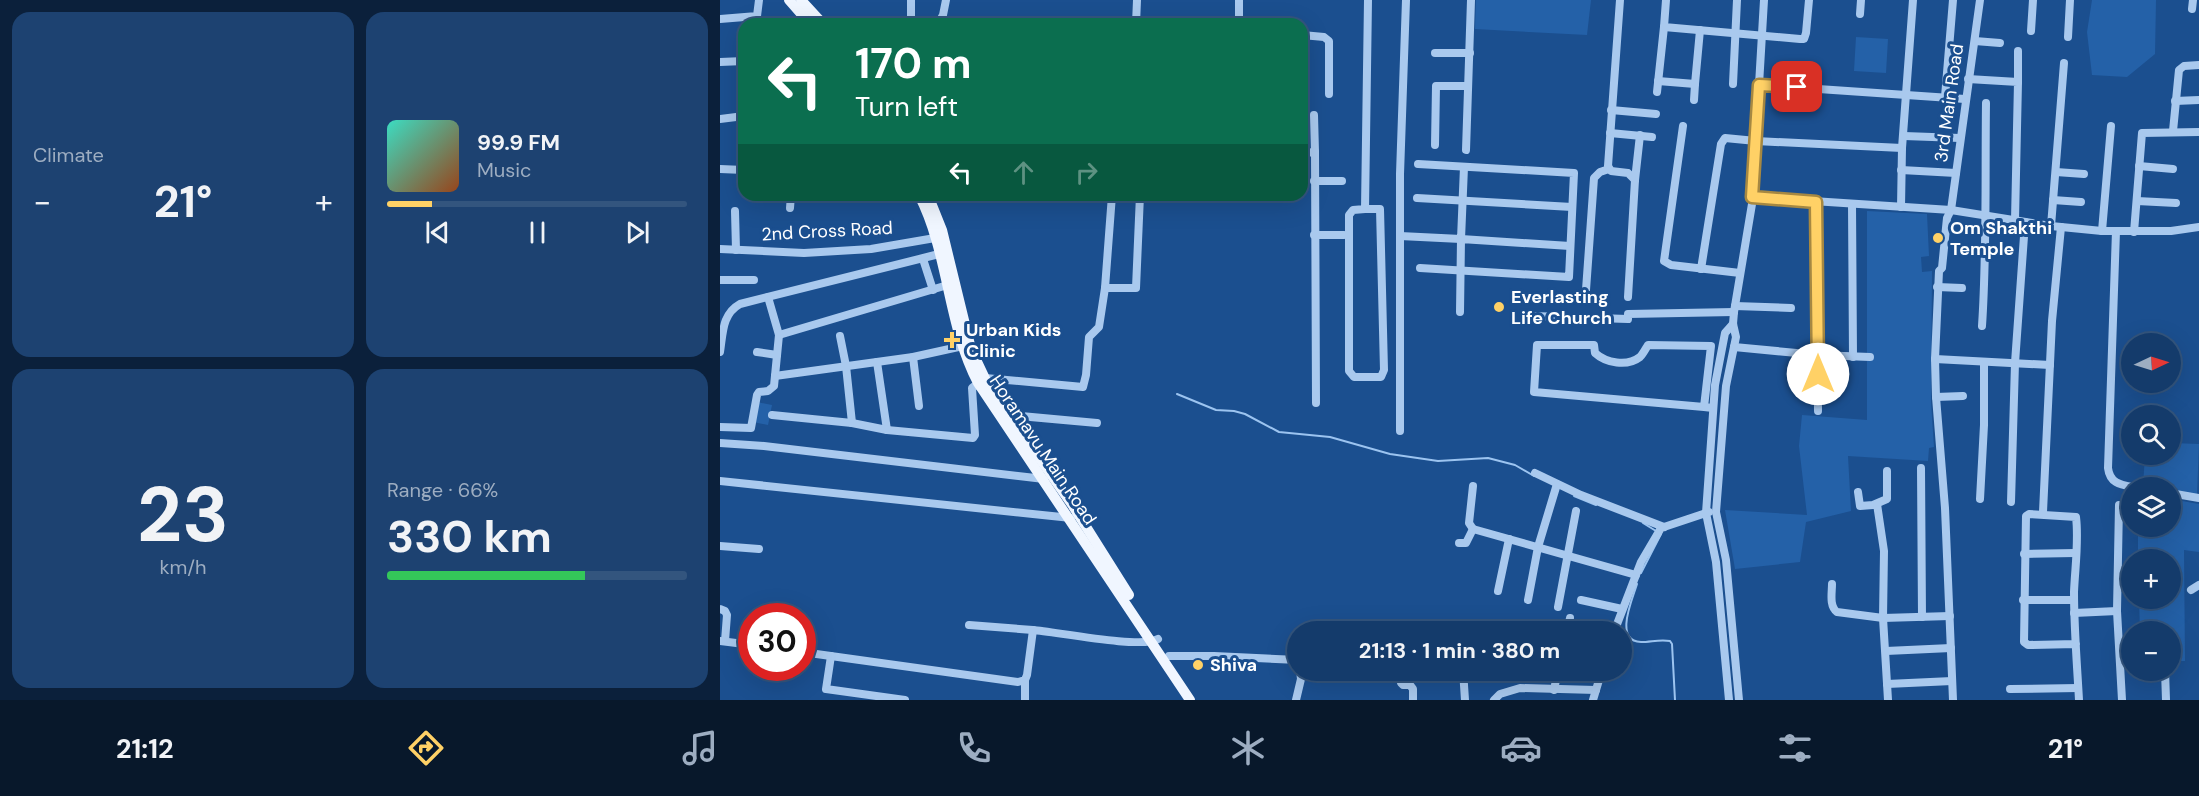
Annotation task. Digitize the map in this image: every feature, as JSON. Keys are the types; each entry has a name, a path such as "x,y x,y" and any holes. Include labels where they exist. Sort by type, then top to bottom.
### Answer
{"main road":[{"path":"789,0 805,18"},
{"path":"801,0 818,18"},
{"name":"Horamavu Main Road","path":"921,201 951,284 981,380 1044,479 1074,516"},
{"name":"Horamavu Main Road","path":"930,201 942,230 963,346 970,367 1009,415 1155,641 1190,700"},
{"name":"Horamavu Main Road","path":"1155,641 1169,656 1198,700"}],"street":[{"path":"720,19 757,16 759,0"},
{"path":"911,18 912,0"},
{"path":"941,18 946,0"},
{"path":"1136,18 1137,0"},
{"path":"1239,0 1239,18"},
{"path":"1365,209 1368,0"},
{"path":"1400,431 1400,174 1406,0"},
{"path":"1466,150 1471,0"},
{"path":"1609,169 1611,110 1620,0"},
{"path":"1657,92 1666,0"},
{"path":"1733,84 1737,0"},
{"path":"1739,700 1726,561 1716,512 1726,386 1736,337 1733,324 1752,197 1764,0"},
{"path":"1664,27 1803,39 1806,33 1809,0"},
{"path":"1860,0 1860,14"},
{"path":"1900,207 1913,0"},
{"path":"1945,97 1953,0"},
{"name":"3rd Main Road","path":"1953,700 1945,508 1936,397 1936,326 1939,271 1942,268 1947,218 1951,210 1980,0"},
{"path":"2031,31 2033,0"},
{"path":"2068,37 2070,0"},
{"path":"1694,100 1700,30"},
{"path":"1308,36 1323,37 1329,41 1329,94"},
{"path":"1975,41 2000,43"},
{"path":"2015,220 2018,51"},
{"path":"1435,53 1470,53"},
{"path":"720,62 738,61"},
{"path":"2043,512 2055,282 2056,226 2053,200 2064,63"},
{"path":"2173,131 2179,70 2184,66 2199,65"},
{"path":"1968,79 2018,82"},
{"path":"1658,81 1695,84"},
{"path":"1759,85 1965,99"},
{"path":"1435,145 1436,86 1468,86"},
{"path":"2175,101 2199,100"},
{"path":"1982,326 1985,282 1986,103"},
{"path":"1611,110 1656,114"},
{"path":"1314,115 1316,403"},
{"path":"720,119 738,117"},
{"path":"1683,126 1664,261 1671,265 1740,273"},
{"path":"2102,231 2111,126"},
{"path":"2134,232 2142,133 2199,132"},
{"path":"1610,133 1652,137"},
{"path":"1628,297 1640,135"},
{"path":"1904,136 1960,138"},
{"path":"1701,269 1721,141 1727,137 1756,141 1902,148"},
{"path":"1308,153 1315,152"},
{"path":"1418,164 1574,173 1569,277 1420,268"},
{"path":"2139,166 2173,169"},
{"path":"1460,312 1464,167"},
{"path":"720,169 738,170"},
{"path":"1586,290 1594,178 1600,172 1609,169 1628,173 1635,180"},
{"path":"1901,170 1956,173"},
{"path":"2056,172 2084,174"},
{"path":"1314,181 1342,181"},
{"path":"1752,197 1951,210 2102,231 2171,231 2199,226"},
{"path":"1416,198 1572,207"},
{"path":"2053,200 2081,202"},
{"path":"790,201 790,208"},
{"path":"772,415 852,423 887,430 973,438 975,435 972,388 981,380 1083,387 1089,337 1099,327 1105,288 1112,201"},
{"path":"1105,288 1136,288 1140,201"},
{"path":"2137,201 2175,203"},
{"path":"1816,202 1818,411"},
{"path":"1852,204 1853,357"},
{"path":"1365,209 1380,209 1384,370 1381,377 1354,376 1349,371 1349,215 1353,210 1365,209"},
{"path":"735,211 736,250"},
{"path":"2011,502 2015,363 2025,222"},
{"path":"2116,231 2108,468 2110,478 2121,484"},
{"path":"1314,235 1344,235"},
{"path":"1400,236 1570,246"},
{"name":"2nd Cross Road","path":"720,249 804,252 871,249 935,238"},
{"path":"720,352 726,318 730,310 740,304 939,254"},
{"path":"923,259 933,290"},
{"path":"720,280 754,280"},
{"path":"779,335 951,284"},
{"path":"1938,287 1962,288"},
{"path":"720,427 751,428 757,395 759,392 771,389 775,376 779,335 768,297"},
{"path":"1533,315 1628,319 1628,314 1791,308"},
{"path":"1708,407 1725,333 1733,324"},
{"path":"1936,326 1947,325"},
{"path":"840,336 846,366 852,423"},
{"path":"1708,407 1534,392 1538,345 1594,345 1595,353 1603,360 1619,363 1632,361 1641,356 1648,345 1722,347"},
{"path":"775,376 913,357 963,346"},
{"path":"1711,346 1706,513 1716,562 1729,700"},
{"path":"1734,347 1818,355 1870,357"},
{"path":"757,352 777,355"},
{"path":"913,357 919,406"},
{"path":"1935,359 2050,365"},
{"path":"877,362 887,430"},
{"path":"1980,499 1984,425 1984,362"},
{"path":"1936,397 1963,396"},
{"path":"1009,415 1097,423"},
{"path":"720,443 764,446 1044,479"},
{"path":"1921,468 1922,617"},
{"path":"1858,492 1860,506 1877,504 1887,499 1887,471"},
{"path":"1535,473 1556,486 1661,530"},
{"path":"720,481 1074,516"},
{"path":"1473,486 1469,523 1473,529 1636,574"},
{"path":"1528,600 1538,547 1556,486"},
{"path":"2181,495 2199,498"},
{"path":"1877,504 1884,551 1883,618 1888,700"},
{"path":"2120,505 2117,611 2122,700"},
{"path":"1558,607 1576,511"},
{"path":"1618,621 1636,574 1661,530 1706,513 1716,512"},
{"path":"2076,644 2026,644 2023,636 2024,554 2026,516 2029,514 2076,517 2074,613 2076,644 2078,688 2079,700"},
{"path":"1459,543 1466,543 1473,529"},
{"path":"1498,591 1509,539"},
{"path":"720,546 759,549"},
{"path":"2024,554 2075,553"},
{"path":"1832,584 1833,609 1837,612 1883,618 1950,616"},
{"path":"1581,600 1622,609"},
{"path":"2023,600 2074,600"},
{"path":"720,609 727,615 722,641 738,643"},
{"path":"2074,613 2117,611"},
{"path":"969,625 1155,641"},
{"path":"1024,700 1033,630"},
{"path":"1886,651 1951,648"},
{"path":"816,654 1025,681"},
{"path":"831,656 826,689 905,700"},
{"path":"1169,656 1287,659"},
{"path":"1296,700 1301,681"},
{"path":"1401,681 1403,685 1410,685 1413,689 1413,700"},
{"path":"1464,681 1465,700"},
{"path":"1554,690 1556,681"},
{"path":"1593,700 1599,681"},
{"path":"1887,684 1952,681"},
{"path":"2165,681 2166,700"},
{"path":"1494,700 1500,694 1520,688 1596,690"},
{"path":"2010,689 2078,688"},
{"path":"1513,690 1514,700"}],"shaded area":[{"path":"1476,0 1591,0 1587,35 1475,29"},
{"path":"2092,0 2156,0 2155,54 2127,77 2092,75 2087,32"},
{"path":"1856,37 1888,39 1886,73 1854,71"},
{"path":"1867,211 1927,214 1929,256 1921,257 1922,272 1932,271 1931,402 1934,447 1929,448 1928,461 1848,456 1851,511 1806,522 1800,562 1735,569 1725,510 1807,515 1799,446 1802,415 1867,420"},
{"path":"757,402 772,405 768,425 753,422"},
{"path":"2181,443 2199,444 2197,495 2181,493 2181,477 2144,477 2144,465 2181,465"},
{"path":"2181,501 2199,504 2199,552 2184,550 2185,661 2181,661 2181,621 2140,621 2139,609 2181,609 2181,549 2138,549 2138,537 2181,537"}],"waterway":[{"path":"1177,394 1216,410 1245,414 1279,432 1330,437 1390,454 1438,461 1488,458 1515,465 1534,476"},
{"path":"1574,496 1596,505"},
{"path":"1643,523 1656,531"},
{"path":"1641,573 1661,534"},
{"path":"1637,584 1627,618 1628,634 1633,640 1641,642 1670,641 1675,700"}],"place":[{"name":"Om Shakthi Temple","path":"1938,238"},
{"name":"Everlasting Life Church","path":"1499,307"},
{"name":"Urban Kids Clinic","path":"952,340"},
{"name":"Shiva","path":"1198,665"}],"route":[{"path":"1797,87 1759,85 1752,197 1816,202 1818,374"}]}
